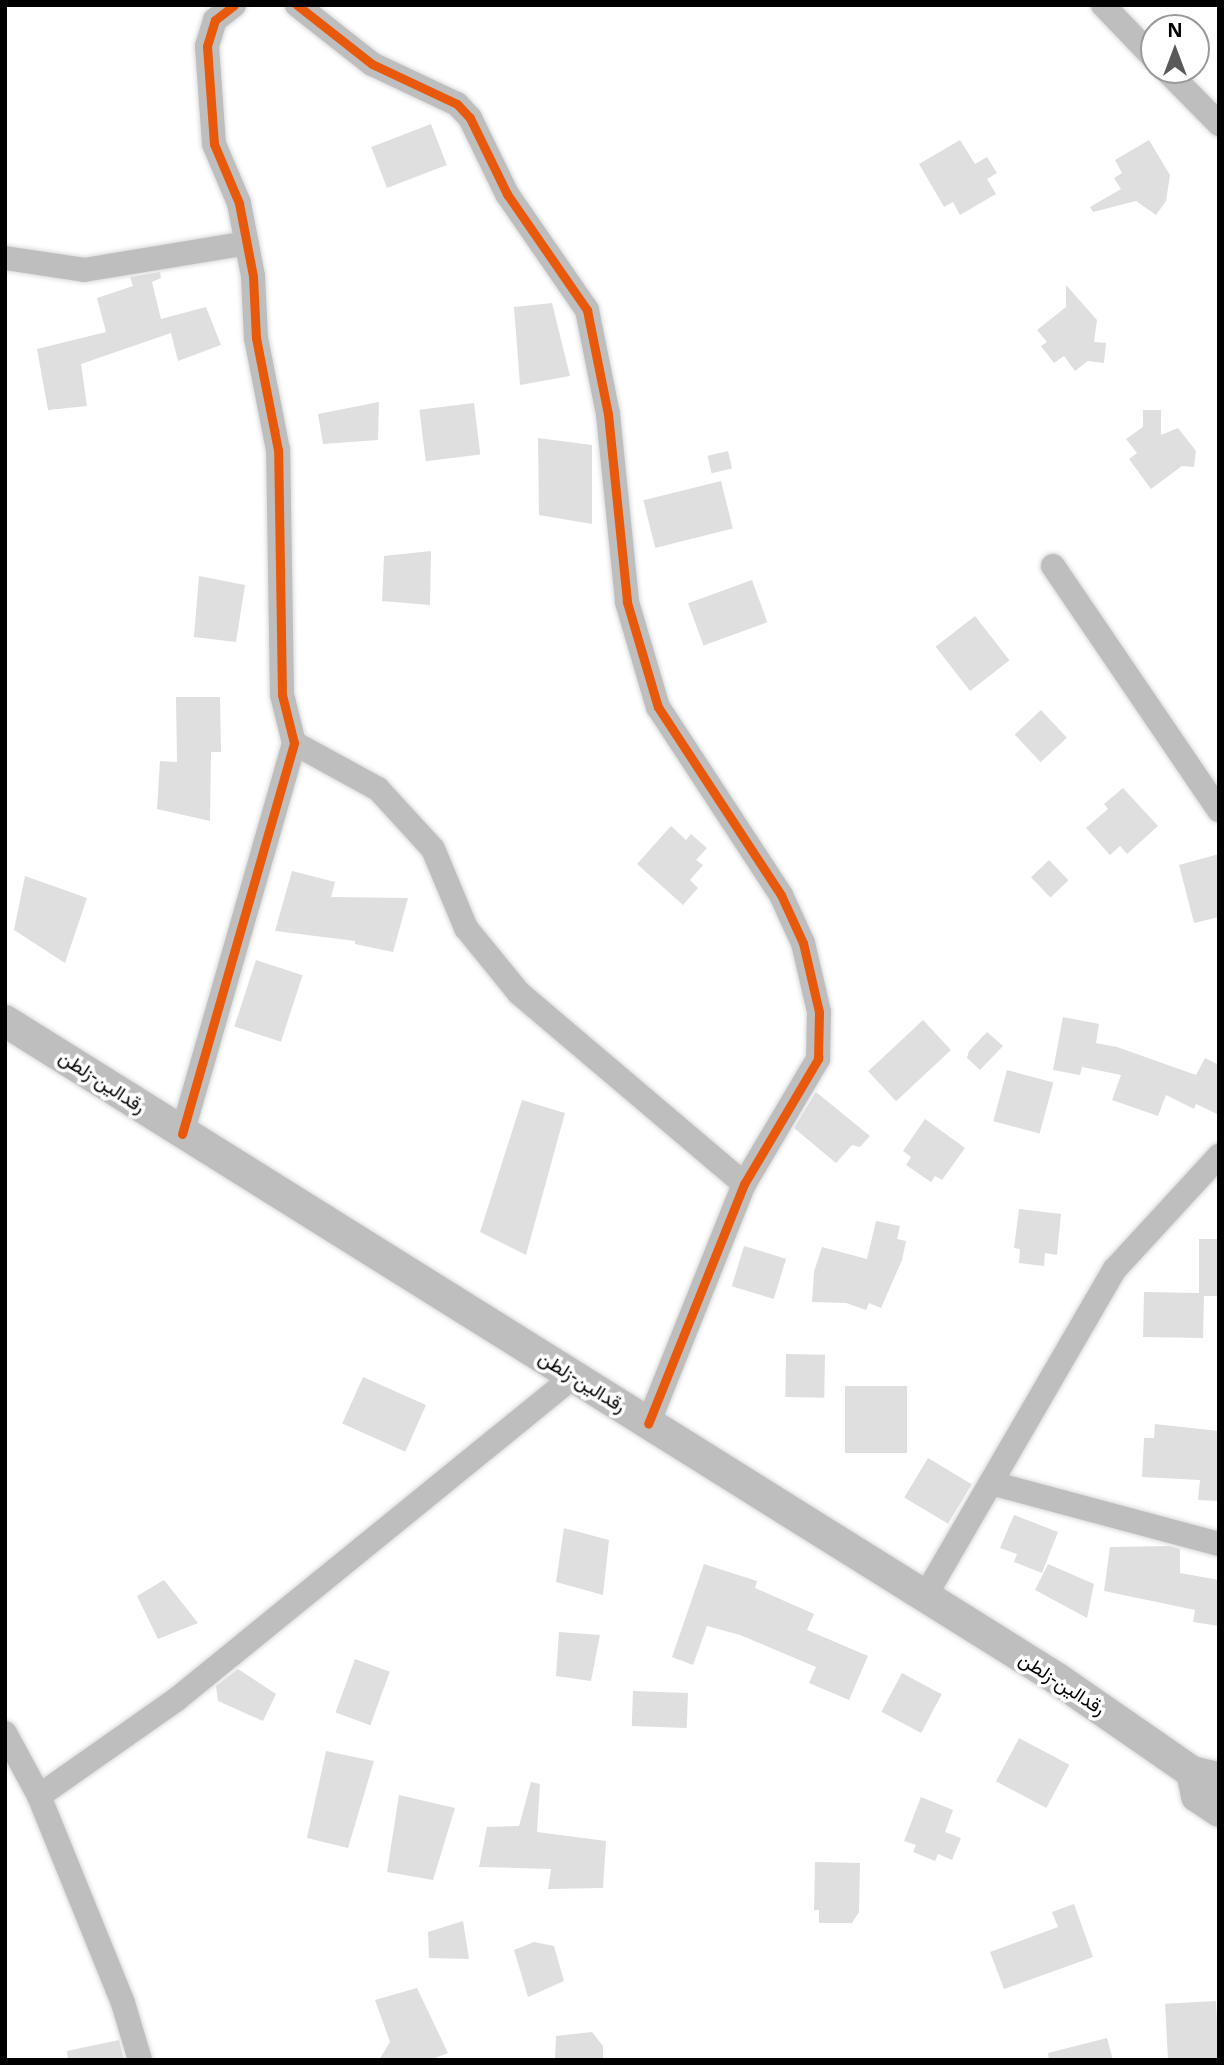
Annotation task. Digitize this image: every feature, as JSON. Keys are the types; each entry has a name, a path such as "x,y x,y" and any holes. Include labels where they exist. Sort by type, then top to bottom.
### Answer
{"main road":[{"name":"رقدالين-زلطن","path":"5,1021 924,1598 1056,1678 1205,1775 1197,1796 1219,1811"}],"street":[{"path":"182,1134 294,743 282,695 278,450 256,338 253,276 239,203 214,144 207,46 215,20 234,5"},
{"path":"297,5 372,64 457,104 470,118 507,194 587,310 608,414 627,602 658,707 781,895 803,943 819,1013 818,1059 744,1184 649,1424"},
{"path":"1102,5 1140,44"},
{"path":"1180,84 1219,124"},
{"path":"5,258 22,263 84,270 247,243"},
{"path":"1053,566 1219,810"},
{"path":"294,743 378,789 433,849 466,928 519,993 744,1184"},
{"path":"924,1598 1115,1269 1219,1157"},
{"path":"39,1796 177,1699 573,1377"},
{"path":"991,1483 1219,1544"},
{"path":"5,1733 39,1796 123,2003 139,2060"}],"building":[{"path":"431,124 447,165 387,188 371,147"},
{"path":"960,140 975,164 987,157 997,173 987,179 996,194 960,215 953,202 944,207 919,164"},
{"path":"1149,140 1170,175 1166,201 1156,215 1136,201 1093,212 1090,207 1121,189 1114,178 1122,173 1115,160"},
{"path":"160,272 161,278 152,282 161,319 206,307 221,345 178,361 171,333 81,364 87,406 48,410 37,349 106,332 97,298 133,286 130,277"},
{"path":"1066,285 1097,320 1094,342 1106,343 1104,363 1088,361 1075,371 1064,356 1054,363 1041,346 1047,342 1037,330 1066,307"},
{"path":"552,303 570,376 520,385 514,307"},
{"path":"379,402 378,440 323,444 318,414"},
{"path":"474,403 480,455 426,461 419,410"},
{"path":"1143,410 1161,410 1161,435 1178,428 1196,451 1194,467 1182,466 1151,489 1129,459 1137,453 1126,439 1143,427"},
{"path":"538,438 592,445 592,524 539,515"},
{"path":"728,451 732,469 712,473 708,456"},
{"path":"721,481 733,529 655,548 643,500"},
{"path":"431,551 430,605 382,601 384,556"},
{"path":"199,576 245,585 236,642 194,637"},
{"path":"752,580 767,622 703,646 688,603"},
{"path":"975,616 1009,660 970,691 936,647"},
{"path":"176,697 220,697 221,752 211,752 210,821 157,809 160,761 177,762"},
{"path":"1041,710 1067,738 1041,762 1015,735"},
{"path":"1123,788 1158,826 1127,854 1120,846 1110,855 1086,828 1108,809 1104,804"},
{"path":"671,826 686,840 691,834 707,848 696,860 703,865 690,880 698,888 683,905 637,864"},
{"path":"1219,854 1219,917 1194,923 1179,865"},
{"path":"1049,860 1068,880 1050,898 1031,877"},
{"path":"292,871 335,882 331,897 408,898 393,952 355,944 355,941 275,931"},
{"path":"25,876 87,898 65,963 14,930"},
{"path":"256,960 303,975 281,1042 234,1027"},
{"path":"1063,1017 1099,1024 1096,1043 1117,1047 1196,1075 1205,1058 1219,1065 1219,1115 1196,1104 1194,1109 1166,1095 1158,1116 1112,1100 1121,1075 1082,1067 1080,1075 1053,1070"},
{"path":"923,1020 951,1050 896,1101 868,1071"},
{"path":"987,1032 1003,1046 980,1070 967,1058 969,1051"},
{"path":"1007,1070 1053,1082 1040,1134 993,1121"},
{"path":"816,1092 870,1136 860,1147 852,1145 836,1163 794,1128"},
{"path":"522,1100 565,1113 526,1255 480,1232"},
{"path":"925,1119 965,1148 942,1180 935,1176 931,1182 906,1165 911,1157 903,1151"},
{"path":"1019,1209 1061,1214 1057,1255 1045,1253 1044,1266 1019,1263 1020,1249 1014,1248"},
{"path":"876,1221 900,1226 897,1239 906,1241 902,1260 881,1308 869,1303 866,1310 846,1303 812,1302 814,1272 822,1247 867,1259"},
{"path":"1199,1239 1219,1239 1219,1296 1204,1296 1203,1338 1143,1337 1144,1292 1199,1293"},
{"path":"744,1246 786,1259 774,1299 732,1286"},
{"path":"786,1354 825,1355 824,1398 785,1397"},
{"path":"363,1377 426,1405 405,1452 342,1424"},
{"path":"845,1386 907,1386 907,1453 845,1453"},
{"path":"1155,1424 1219,1431 1219,1501 1198,1500 1200,1480 1142,1477 1144,1438 1154,1438"},
{"path":"928,1458 972,1484 948,1524 904,1497"},
{"path":"1014,1515 1058,1532 1042,1573 1014,1562 1017,1554 1000,1548"},
{"path":"564,1528 609,1540 603,1595 556,1582"},
{"path":"1169,1546 1180,1549 1180,1573 1219,1580 1219,1626 1193,1622 1195,1610 1104,1591 1110,1547"},
{"path":"704,1564 757,1581 755,1588 814,1614 807,1630 868,1656 849,1700 809,1683 816,1667 740,1635 707,1626 693,1665 672,1657"},
{"path":"1048,1564 1094,1584 1087,1618 1035,1590"},
{"path":"164,1580 198,1623 158,1639 137,1596"},
{"path":"559,1632 600,1635 591,1681 556,1676"},
{"path":"355,1659 390,1672 370,1725 336,1713"},
{"path":"238,1669 276,1694 263,1721 218,1701 216,1686"},
{"path":"902,1673 942,1694 921,1733 881,1712"},
{"path":"633,1691 688,1693 687,1728 632,1726"},
{"path":"1019,1738 1069,1765 1046,1808 996,1781"},
{"path":"326,1751 374,1761 348,1848 307,1838"},
{"path":"531,1782 540,1784 537,1832 606,1841 603,1888 548,1889 551,1869 479,1867 487,1827 519,1826"},
{"path":"399,1795 455,1808 433,1880 387,1872"},
{"path":"921,1797 953,1810 945,1832 961,1838 952,1860 938,1854 935,1861 913,1852 916,1845 904,1841"},
{"path":"815,1862 860,1863 859,1912 852,1923 819,1923 819,1910 814,1910"},
{"path":"1074,1904 1093,1957 1004,1989 990,1952 1058,1927 1052,1912"},
{"path":"463,1921 469,1959 429,1958 428,1932"},
{"path":"534,1942 554,1946 564,1981 528,1997 514,1950"},
{"path":"417,1988 448,2053 430,2060 379,2060 390,2042 375,2000"},
{"path":"1216,2001 1219,2060 1168,2060 1165,2004"},
{"path":"592,2032 603,2046 603,2060 555,2060 556,2036"},
{"path":"1107,2038 1113,2060 1049,2060 1048,2053"},
{"path":"119,2040 124,2060 68,2060 67,2051"}],"cycle path":[{"path":"182,1134 294,743 282,695 278,450 256,338 253,276 239,203 214,144 207,46 215,20 234,5"},
{"path":"297,5 372,64 457,104 470,118 507,194 587,310 608,414 627,602 658,707 781,895 803,943 819,1012 818,1059 744,1184 648,1424"}]}
